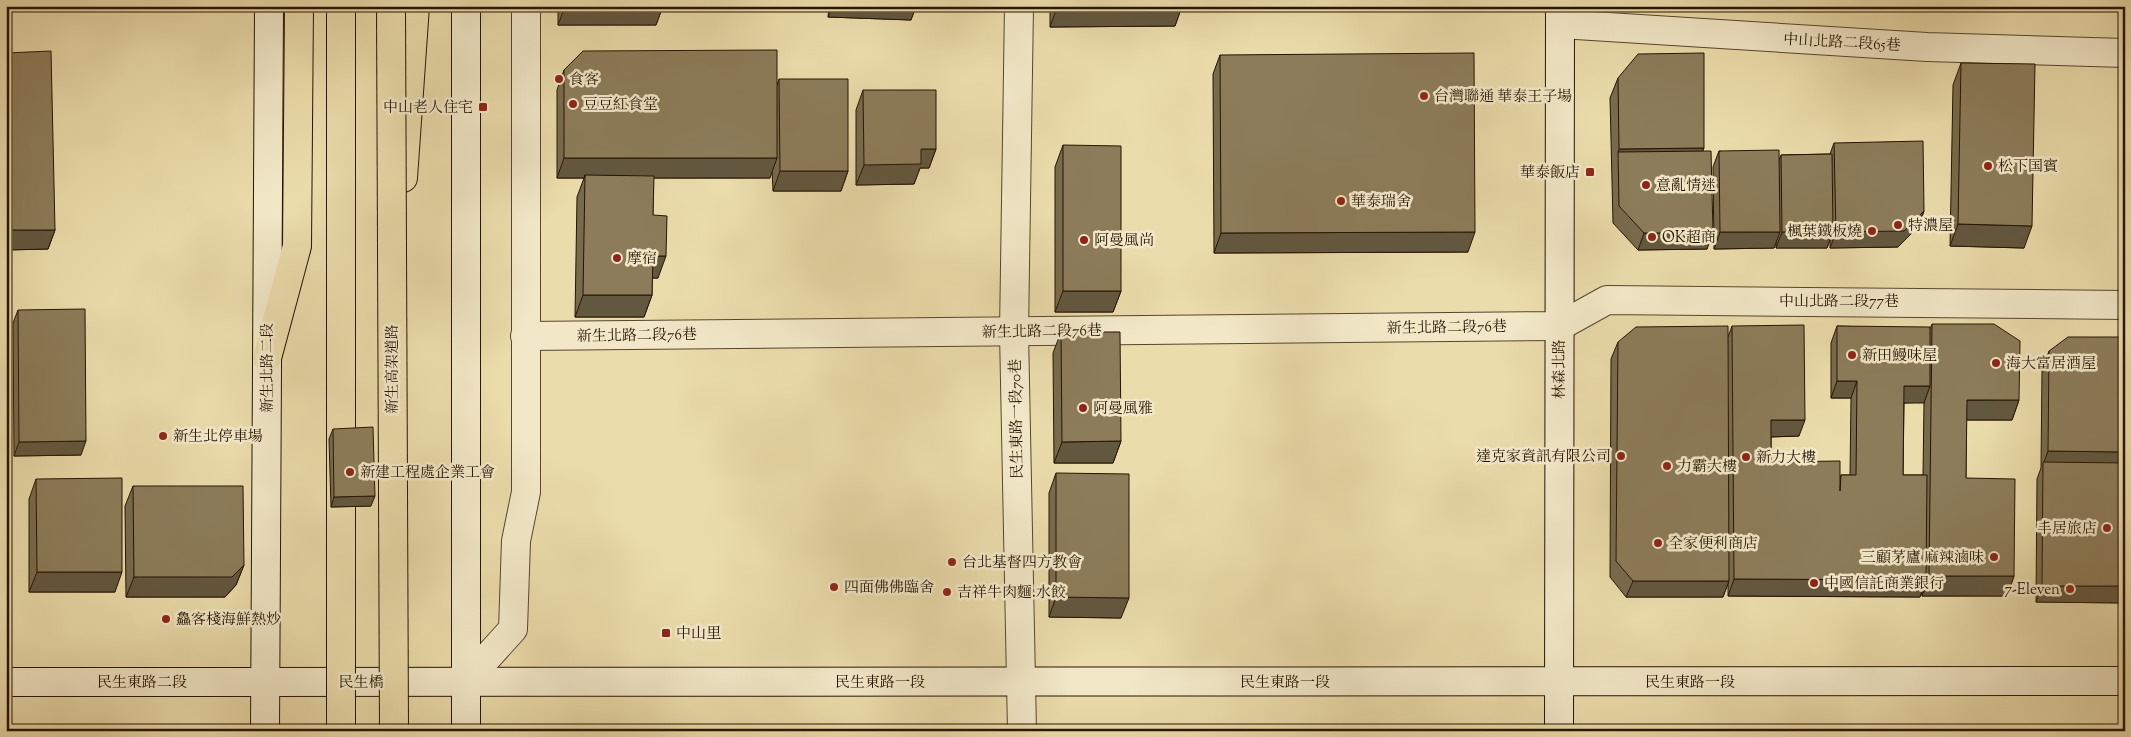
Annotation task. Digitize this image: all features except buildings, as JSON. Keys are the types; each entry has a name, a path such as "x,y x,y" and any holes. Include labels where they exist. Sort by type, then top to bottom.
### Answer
{"highway":[{"path":"267,358 297,246 299,6"},
{"path":"341,6 341,731"},
{"name":"新生高架道路","path":"391,6 394,731"},
{"path":"392,324 415,6"}],"street":[{"name":"新生北路二段","path":"265,731 271,682 267,358 269,6"},
{"path":"466,6 465,290 467,332 455,682 466,731"},
{"path":"455,682 513,629 516,541 526,492 526,6"},
{"name":"民生東路一段70巷","path":"1019,6 1014,332 1022,731"},
{"name":"中山北路二段65巷","path":"1560,15 1917,46 2125,53"},
{"name":"林森北路","path":"1559,731 1560,15"},
{"name":"中山北路二段77巷","path":"1560,326 1607,300 2125,305"},
{"name":"新生北路二段76巷","path":"525,336 1560,326"},
{"name":"民生東路一段","path":"455,682 2125,681"},
{"name":"民生東路二段","path":"6,682 271,682"},
{"name":"民生橋","path":"271,682 455,682"}],"place":[{"name":"食客","path":"559,79"},
{"name":"台灣聯通 華泰王子場","path":"1424,96"},
{"name":"豆豆紅食堂","path":"573,104"},
{"name":"中山老人住宅","path":"483,107"},
{"name":"松下国賓","path":"1988,166"},
{"name":"華泰飯店","path":"1590,172"},
{"name":"意亂情迷","path":"1646,185"},
{"name":"華泰瑞舍","path":"1341,201"},
{"name":"特濃屋","path":"1898,225"},
{"name":"楓葉鐵板燒","path":"1872,231"},
{"name":"OK超商","path":"1652,237"},
{"name":"阿曼風尚","path":"1084,240"},
{"name":"摩宿","path":"617,258"},
{"name":"新田鰻味屋","path":"1852,355"},
{"name":"海大富居酒屋","path":"1996,363"},
{"name":"阿曼風雅","path":"1083,408"},
{"name":"新生北停車場","path":"163,436"},
{"name":"達克家資訊有限公司","path":"1621,456"},
{"name":"新力大樓","path":"1746,457"},
{"name":"力霸大樓","path":"1667,466"},
{"name":"新建工程處企業工會","path":"350,472"},
{"name":"丰居旅店","path":"2107,528"},
{"name":"全家便利商店","path":"1658,543"},
{"name":"三顧茅廬 麻辣滷味","path":"1994,557"},
{"name":"台北基督四方教會","path":"952,562"},
{"name":"中國信託商業銀行","path":"1814,583"},
{"name":"四面佛佛臨舍","path":"834,587"},
{"name":"7-Eleven","path":"2070,589"},
{"name":"吉祥牛肉麵.水餃","path":"947,592"},
{"name":"鱻客棧海鮮熱炒","path":"166,619"},
{"name":"中山里","path":"666,633"}]}
